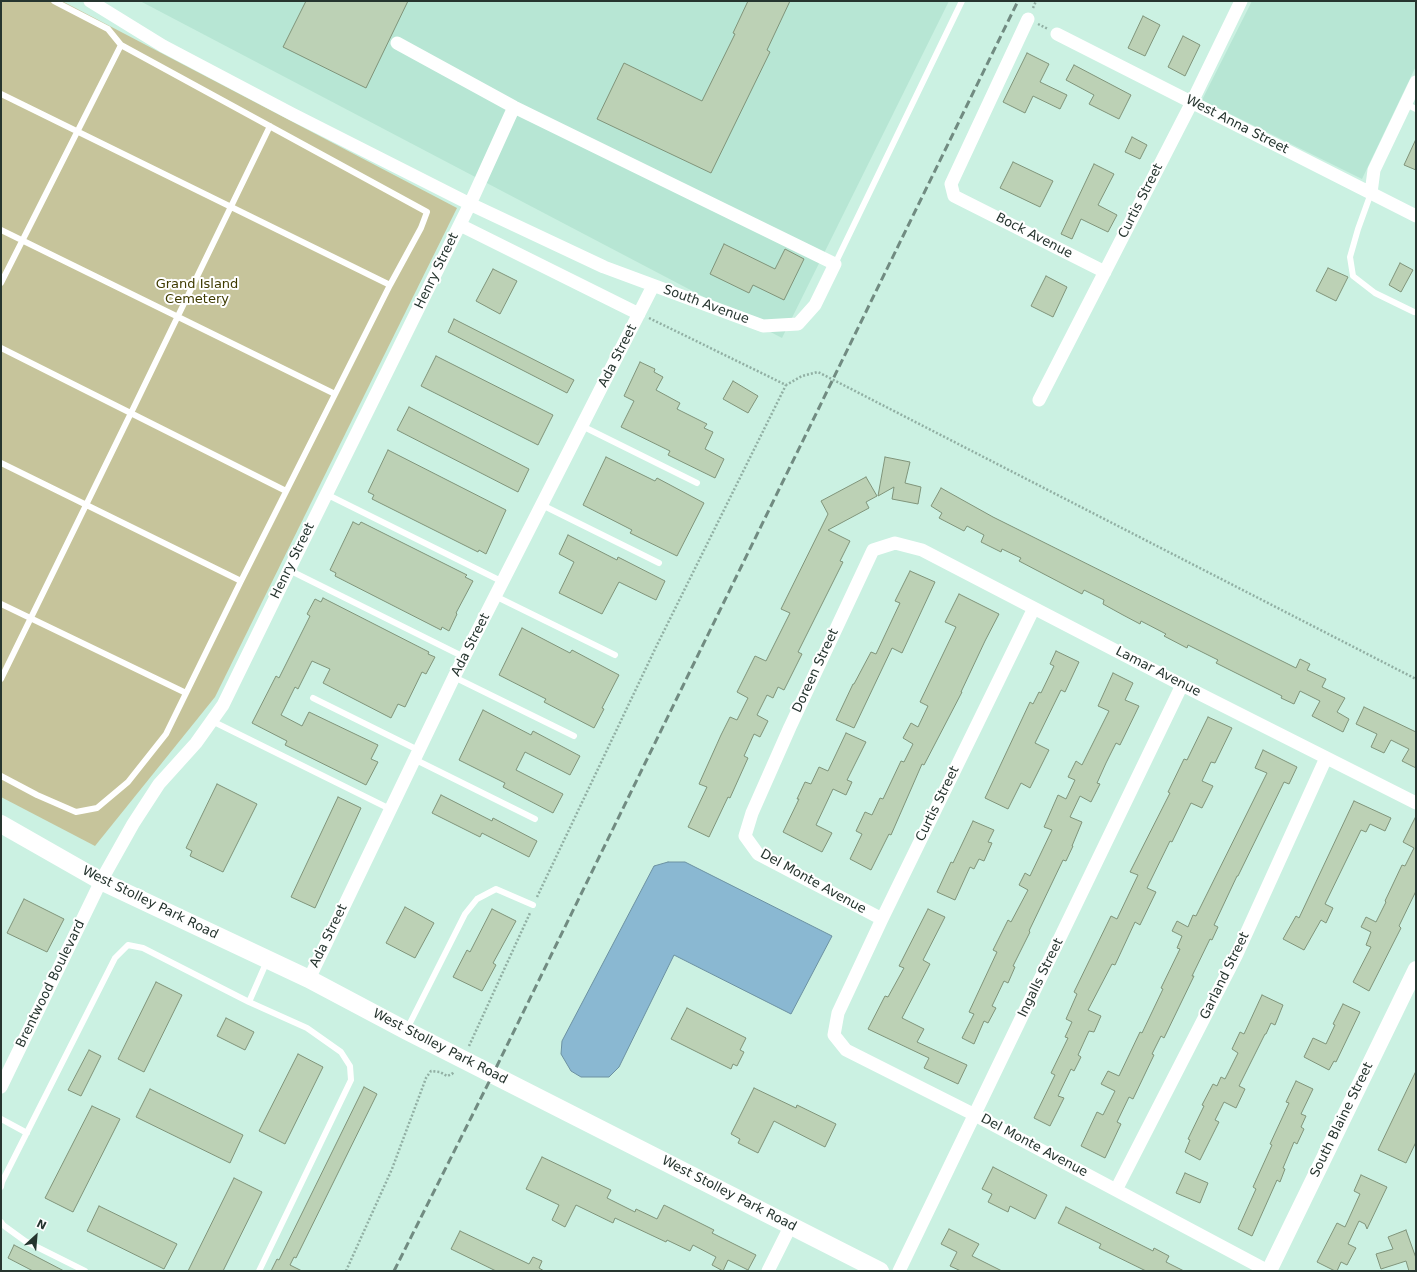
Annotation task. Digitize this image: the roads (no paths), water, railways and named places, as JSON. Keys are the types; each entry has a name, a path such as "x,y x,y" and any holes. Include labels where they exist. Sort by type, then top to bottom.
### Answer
{"main road":[{"name":"West Stolley Park Road","path":"1,824 101,881 309,979 407,1031 880,1271"}],"street":[{"path":"90,1 176,53 292,114 470,204 604,267 653,286"},
{"path":"109,1 119,19"},
{"name":"Curtis Street","path":"1039,400 1192,102 1241,1"},
{"name":"Bock Avenue","path":"1028,19 951,184 954,196 1105,272"},
{"name":"West Anna Street","path":"1058,34 1416,216"},
{"path":"397,43 514,106 835,264"},
{"path":"1371,193 1374,170 1411,106 1416,82"},
{"name":"Henry Street","path":"101,881 133,824 159,784 196,742 223,705 288,570 460,225 514,106"},
{"path":"460,225 639,314"},
{"name":"South Avenue","path":"639,314 653,286 763,326 798,324 815,305 835,264"},
{"name":"Ada Street","path":"309,979 454,677 639,314"},
{"name":"Doreen Street","path":"751,817 790,727 873,550 895,543 899,545"},
{"name":"Lamar Avenue","path":"899,545 922,550 1182,685 1416,803"},
{"name":"Curtis Street","path":"844,1000 1034,608"},
{"name":"Ingalls Street","path":"899,1271 1182,685"},
{"name":"Garland Street","path":"1116,1190 1236,956 1326,758"},
{"name":"Del Monte Avenue","path":"751,817 745,836 758,854 882,919"},
{"name":"Brentwood Boulevard","path":"1,1087 101,881"},
{"name":"South Blaine Street","path":"1269,1271 1416,969"},
{"name":"Del Monte Avenue","path":"844,1000 838,1013 834,1035 846,1050 975,1115 1269,1271"},
{"path":"768,1271 791,1225"}],"lane":[{"path":"1,776 37,795 76,812 97,808 128,782 166,734 390,284 421,228 427,212 121,45 108,29 54,1"},
{"path":"835,264 962,1"},
{"path":"1,283 121,45"},
{"path":"1,94 390,284"},
{"path":"1,679 87,505 270,126"},
{"path":"1371,193 1350,257 1353,276 1375,293 1414,312"},
{"path":"1,230 335,394"},
{"path":"1,348 286,491"},
{"path":"582,426 697,483"},
{"path":"1,462 241,581"},
{"path":"326,494 503,582"},
{"path":"542,505 659,563"},
{"path":"288,570 464,657"},
{"path":"496,596 615,655"},
{"path":"1,604 186,693"},
{"path":"454,677 574,736"},
{"path":"313,698 535,819"},
{"path":"212,721 390,809"},
{"path":"407,1031 465,914 477,899 496,889 533,905"},
{"path":"1,1187 2,1182 115,958 128,945 143,948 249,1002 307,1028 341,1052 350,1066 351,1080 259,1271"},
{"path":"249,1002 268,960"},
{"path":"1,1119 27,1133"},
{"path":"1,1222 2,1225 25,1241 86,1271"}],"water":[{"path":"668,862 685,862 832,936 791,1014 674,955 619,1067 609,1077 581,1077 571,1071 561,1054 562,1041 654,866"}],"railway":[{"path":"394,1271 493,1074 1018,1"}],"park label":[{"name":"Grand Island Cemetery","path":"197,292"}]}
